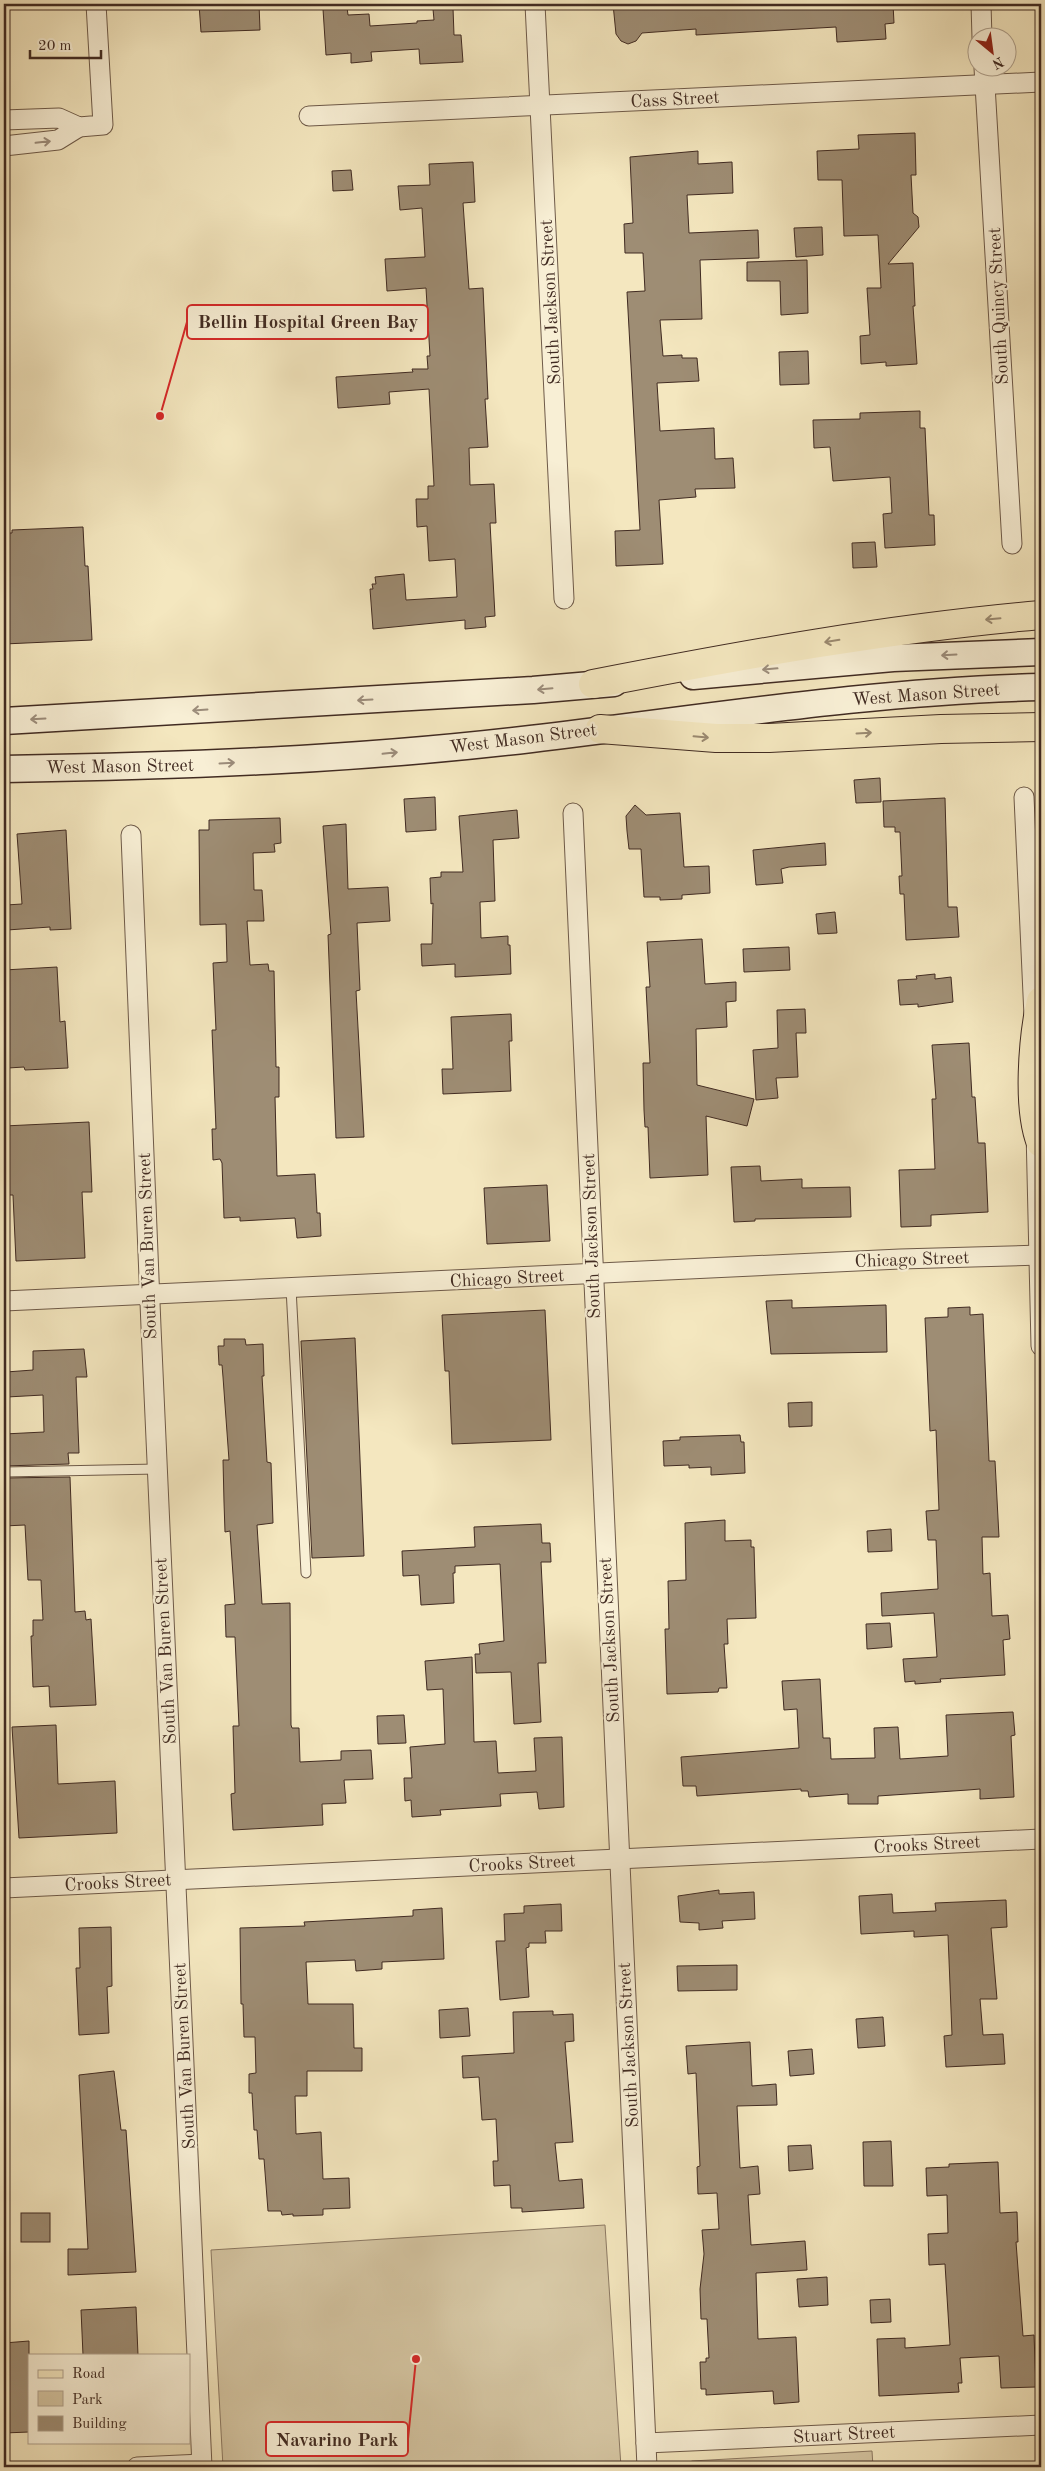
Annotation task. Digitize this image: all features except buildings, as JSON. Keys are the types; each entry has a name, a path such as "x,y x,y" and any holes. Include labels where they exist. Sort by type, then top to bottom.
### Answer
{"main road":[{"path":"593,684 752,653 900,630 1041,615"},
{"name":"West Mason Street","path":"4,721 533,690 893,658 1041,652"},
{"name":"West Mason Street","path":"4,769 176,766 347,757 532,739 600,729 902,694 1041,687"},
{"path":"600,729 716,738 769,738 941,729 1041,727"},
{"path":"1038,1134 1036,1046 1041,1001"}],"street":[{"path":"4,146 58,140 79,127 103,125 96,4"},
{"name":"South Jackson Street","path":"535,4 564,599"},
{"path":"981,4 982,28"},
{"name":"Cass Street","path":"309,116 540,105 968,77"},
{"name":"South Quincy Street","path":"984,78 1012,544"},
{"name":"Cass Street","path":"1003,78 1041,82"},
{"path":"4,120 60,118 79,127"},
{"path":"1024,798 1036,1046"},
{"name":"South Jackson Street","path":"573,813 647,2467"},
{"name":"South Van Buren Street","path":"131,835 149,1295 202,2466"},
{"path":"1038,1134 1041,1346"},
{"name":"Chicago Street","path":"4,1302 900,1259 1041,1255"},
{"name":"Crooks Street","path":"4,1888 1041,1839"},
{"name":"Stuart Street","path":"646,2444 1041,2425"},
{"path":"137,2467 202,2466"}],"lane":[{"path":"291,1288 306,1574"},
{"path":"4,1472 157,1469"}],"green space":[{"path":"605,2225 621,2467 223,2467 211,2250"},
{"path":"872,2451 873,2467 681,2467 692,2461"}],"place":[{"name":"Bellin Hospital Green Bay","path":"160,416"},
{"name":"Navarino Park","path":"416,2359"}]}
